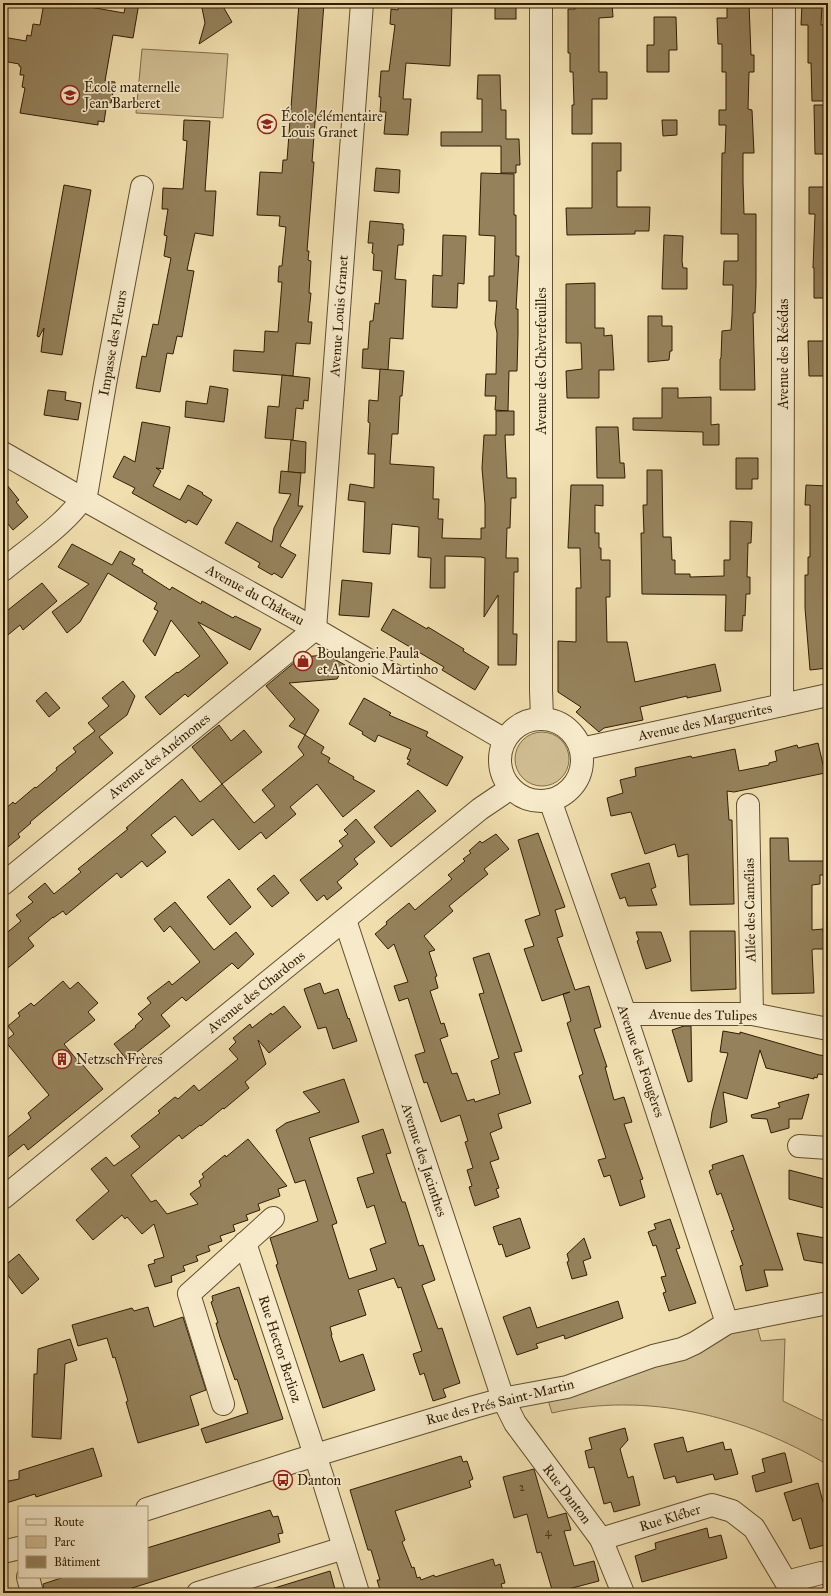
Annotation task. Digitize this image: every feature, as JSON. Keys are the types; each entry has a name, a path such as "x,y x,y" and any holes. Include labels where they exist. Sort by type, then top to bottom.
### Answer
{"street":[{"name":"Avenue Louis Granet","path":"315,629 362,3"},
{"name":"Avenue des Chèvrefeuilles","path":"541,3 542,718"},
{"name":"Avenue des Résédas","path":"782,705 784,3"},
{"name":"Impasse des Fleurs","path":"83,500 90,478 105,384 142,187"},
{"name":"Avenue du Château","path":"3,453 83,500 315,629 505,740"},
{"path":"3,570 68,517 83,500"},
{"name":"Avenue des Anémones","path":"3,884 315,629"},
{"name":"Avenue des Marguerites","path":"581,749 828,695"},
{"path":"542,718 555,720 567,727 576,737 581,749 583,762 580,776 573,787 562,796 550,800 539,801 528,799 519,795 511,788 503,777 500,764 501,752 505,740 512,731 520,724 542,718"},
{"name":"Avenue des Chardons","path":"3,1198 480,809 511,788"},
{"name":"Avenue des Fougères","path":"550,800 625,1014 727,1322"},
{"name":"Allée des Camélias","path":"748,805 752,1014"},
{"name":"Avenue des Jacinthes","path":"345,920 503,1399"},
{"name":"Avenue des Tulipes","path":"625,1014 752,1014 828,1029"},
{"path":"799,1146 828,1148"},
{"path":"223,1404 189,1294 273,1218"},
{"name":"Rue Hector Berlioz","path":"245,1243 315,1455 358,1593"},
{"name":"Rue des Prés Saint-Martin","path":"148,1509 315,1455 503,1399 568,1387 653,1356 682,1349 695,1343 727,1322 828,1303"},
{"name":"Rue Danton","path":"503,1399 515,1423 602,1539 623,1593"},
{"name":"Rue Kléber","path":"602,1539 712,1505 732,1511 754,1528 786,1582 821,1573"},
{"path":"3,1552 18,1548"},
{"path":"198,1593 344,1548"},
{"path":"28,1578 32,1593"}],"green space":[{"path":"142,49 228,54 223,118 136,113"},
{"path":"537,732 547,732 557,736 565,744 569,754 569,764 565,774 557,782 547,786 537,786 527,782 519,774 515,764 515,754 519,744 527,736"},
{"path":"757,1326 761,1341 785,1339 783,1401 828,1423 828,1465 764,1433 730,1421 695,1412 659,1407 624,1405 588,1407 552,1413 548,1400 738,1331"}],"building":[{"path":"44,3 67,3 124,13 126,3 139,3 133,38 113,35 105,81 115,82 111,103 107,102 104,122 98,121 98,125 20,113 25,88 22,87 24,75 20,75 21,67 19,64 3,61 3,37 26,41 27,35 31,36 33,24 40,25"},
{"path":"201,3 221,3 232,22 199,44 205,23"},
{"path":"299,3 324,3 307,251 309,251 308,260 311,261 309,293 311,293 308,322 312,322 310,344 296,343 293,376 233,371 234,350 264,352 265,331 278,332 282,282 278,282 279,266 282,266 286,227 279,226 280,216 257,215 260,172 282,173 283,160 287,160"},
{"path":"399,3 452,3 450,66 406,63 403,99 411,99 408,135 384,134 386,112 380,112 381,97 379,97 381,71 389,71 395,25 390,24 391,9 398,10"},
{"path":"495,3 516,3 516,19 495,19"},
{"path":"575,3 612,3 613,17 599,18 599,72 607,72 607,99 592,99 592,134 572,134 572,105 574,105 573,72 570,72 570,53 568,53 568,9 575,9"},
{"path":"727,3 749,3 751,55 754,55 754,72 749,72 748,109 752,110 754,153 743,153 743,182 744,214 756,214 756,285 755,313 753,313 755,390 720,390 722,331 731,330 733,285 723,285 724,261 738,261 738,234 721,234 722,153 725,153 726,125 719,125 719,110 726,110 726,72 722,72 722,44 718,44 717,18 727,18"},
{"path":"802,3 822,3 821,25 828,25 827,101 812,101 811,63 808,63 808,25 801,25"},
{"path":"654,17 676,17 677,50 669,50 669,72 647,72 647,45 654,45"},
{"path":"478,75 500,75 501,110 506,110 506,139 519,139 520,165 516,165 516,173 501,173 501,146 441,146 441,132 482,132 482,99 477,99"},
{"path":"814,105 828,105 828,154 815,154"},
{"path":"184,120 210,121 205,191 216,191 213,236 195,233 187,270 194,271 182,337 177,336 173,354 167,353 160,392 136,388 142,356 146,357 153,324 158,325 171,258 164,256 167,236 164,235 168,209 162,209 163,188 183,189 187,141 183,140"},
{"path":"662,120 677,120 677,135 663,136"},
{"path":"592,143 621,143 621,171 617,171 617,207 650,207 649,231 635,231 635,234 567,235 566,208 592,208"},
{"path":"376,168 400,170 399,193 374,191"},
{"path":"481,173 514,174 516,256 519,256 516,309 518,309 518,334 517,371 509,371 508,411 495,410 496,396 485,396 486,374 496,374 497,333 495,324 497,301 489,301 489,276 494,276 495,236 479,235"},
{"path":"64,185 91,190 62,355 41,352 44,328 39,337 37,336"},
{"path":"809,187 828,187 828,298 814,298 813,268 815,214 809,214"},
{"path":"370,221 403,224 404,229 403,245 398,245 395,279 406,280 403,339 390,338 388,370 362,368 363,349 368,349 370,321 373,321 375,303 379,304 382,271 373,270 373,243 368,243"},
{"path":"443,235 466,236 464,284 458,283 457,308 432,307 433,275 442,276"},
{"path":"664,235 683,236 682,261 683,268 687,268 687,289 662,289"},
{"path":"595,283 595,328 604,328 604,336 612,335 614,370 599,370 599,398 567,398 566,371 582,369 581,343 566,343 566,284"},
{"path":"648,316 662,316 662,326 672,326 672,351 670,351 669,360 648,362"},
{"path":"808,341 828,341 828,376 809,376"},
{"path":"380,369 404,371 402,396 400,396 398,434 392,434 390,464 434,467 433,499 439,499 438,519 443,519 442,538 481,539 481,528 485,528 482,468 484,435 496,435 496,411 514,411 514,435 505,435 507,478 516,478 516,498 511,498 510,528 507,528 506,558 518,558 518,572 514,572 513,634 517,634 516,665 498,665 498,595 484,617 485,558 445,556 445,588 430,588 431,558 418,557 419,527 392,524 390,554 363,552 365,502 348,500 350,484 374,488 375,454 368,454 370,423 368,422 369,400 378,401"},
{"path":"282,375 310,378 308,401 304,400 303,409 296,408 293,440 265,438 268,406 279,407"},
{"path":"210,386 228,389 224,422 185,417 186,401 207,404"},
{"path":"662,388 678,388 678,398 711,397 711,425 719,424 719,445 703,445 703,432 633,430 633,418 662,418"},
{"path":"48,390 66,392 65,400 81,403 78,420 44,415"},
{"path":"142,422 170,427 163,469 156,468 161,471 153,486 180,500 188,485 212,500 197,525 188,520 186,523 132,493 135,488 113,477 124,456 135,462"},
{"path":"596,427 618,427 620,463 624,463 625,478 597,478"},
{"path":"291,440 306,442 305,473 288,472"},
{"path":"736,458 758,458 758,479 752,479 752,489 736,489"},
{"path":"647,470 662,470 663,537 671,537 672,560 675,560 675,574 690,574 690,577 724,576 724,560 730,560 730,521 752,522 751,543 748,543 747,577 750,577 750,594 746,594 745,616 743,615 742,631 725,631 726,595 642,594 641,533 644,533 643,505 647,505"},
{"path":"281,471 301,473 298,506 303,506 280,546 296,555 282,578 274,573 272,575 258,567 260,563 225,543 237,522 272,542 274,528 291,494 279,493"},
{"path":"3,480 19,500 16,502 28,517 13,530 3,518"},
{"path":"571,485 603,485 603,506 595,505 595,533 599,533 601,560 610,560 610,597 606,597 607,642 627,642 635,682 715,664 721,691 687,698 687,696 640,707 643,720 604,728 599,732 576,712 581,707 558,692 558,641 576,642 576,588 581,588 580,548 568,548"},
{"path":"806,485 828,486 828,668 810,670 805,608 805,575 808,575 808,557 810,557 810,505 805,505"},
{"path":"72,544 112,565 120,551 135,559 132,564 143,570 142,572 170,590 172,587 201,604 202,601 233,618 235,616 261,629 250,650 198,622 228,663 188,697 185,694 160,715 145,697 200,656 171,620 155,656 143,641 158,611 154,609 157,603 108,573 80,622 67,633 52,612 89,584 58,567"},
{"path":"342,580 372,583 369,617 339,615"},
{"path":"42,583 57,601 23,630 20,625 3,639 3,614"},
{"path":"393,609 427,629 428,627 464,649 463,651 489,667 475,690 442,670 444,667 381,630"},
{"path":"327,655 345,665 337,679 289,683 319,710 305,735 289,726 295,719 266,686 301,657"},
{"path":"123,681 135,696 127,715 99,737 113,753 30,822 31,823 18,834 20,837 3,851 3,811 13,802 15,804 35,787 36,788 57,770 56,768 76,752 73,748 95,731 88,723 109,706 102,698"},
{"path":"46,692 60,708 49,717 36,701"},
{"path":"364,698 391,713 389,715 428,732 426,736 463,757 447,786 407,764 410,760 407,759 411,749 378,735 375,742 362,734 363,732 349,724"},
{"path":"219,725 231,741 244,730 262,752 222,784 192,747"},
{"path":"305,735 324,747 321,753 330,758 328,762 354,777 353,779 375,791 343,817 317,784 290,807 296,814 266,839 261,832 239,850 213,819 192,836 175,816 151,835 166,852 147,867 142,861 121,878 117,873 66,915 63,911 53,917 28,938 34,946 3,972 3,936 21,921 16,915 33,902 28,897 45,883 54,894 81,872 78,869 128,829 126,828 182,779 200,802 222,784 254,823 275,806 262,790 304,755 298,747"},
{"path":"818,743 825,773 734,792 727,791 729,820 732,820 734,904 690,905 688,854 678,857 675,844 645,854 631,812 611,816 607,798 623,793 620,780 636,776 635,768 691,756 692,758 735,749 739,771 769,765 769,763 777,761 775,751 797,745 798,748"},
{"path":"418,790 436,811 391,847 374,827"},
{"path":"356,819 375,842 354,859 358,864 337,882 342,888 327,900 324,895 317,901 300,880 343,846 339,841 348,834 344,830"},
{"path":"538,833 565,907 555,910 563,936 557,938 575,990 589,986 601,1027 594,1029 607,1067 605,1067 614,1100 624,1097 632,1122 624,1124 643,1179 640,1180 645,1197 620,1206 610,1175 604,1177 598,1160 606,1158 579,1076 583,1074 567,1023 571,1021 563,994 542,1001 524,949 534,946 525,920 540,915 518,840"},
{"path":"496,834 509,849 484,869 488,874 449,906 453,911 424,936 435,950 429,952 437,976 435,977 438,988 430,991 441,1024 444,1023 448,1036 440,1039 452,1074 457,1073 467,1101 474,1099 475,1102 500,1094 491,1061 499,1058 479,994 484,993 473,958 489,953 522,1051 514,1053 531,1103 498,1114 502,1128 490,1133 499,1159 490,1162 499,1188 496,1189 499,1197 475,1206 469,1187 472,1186 467,1170 473,1168 465,1142 468,1141 460,1115 441,1122 427,1082 424,1083 415,1055 425,1052 408,998 399,1001 394,986 408,982 394,944 388,949 375,934 387,924 386,922 409,903 415,910 452,879 448,875 465,861 463,859 471,853 469,851 480,841 482,843"},
{"path":"770,838 788,838 789,861 825,861 825,875 820,875 820,884 812,885 812,930 823,929 823,932 828,932 828,949 812,950 814,993 772,994"},
{"path":"649,863 656,887 651,889 657,905 628,906 625,897 620,899 611,874"},
{"path":"274,875 289,893 272,907 257,889"},
{"path":"229,879 251,907 230,925 207,897"},
{"path":"175,902 214,950 236,932 254,954 238,969 232,963 186,1001 182,997 161,1015 170,1026 127,1060 114,1044 136,1027 135,1026 143,1019 138,1014 151,1003 147,998 169,981 172,985 200,962 170,926 164,932 154,919"},
{"path":"690,931 735,931 736,989 691,991"},
{"path":"636,932 661,932 671,961 646,969 637,941 639,940"},
{"path":"63,981 70,989 78,982 98,1003 88,1012 95,1020 64,1044 103,1089 28,1150 24,1144 3,1161 3,1141 31,1118 28,1113 49,1095 5,1041 14,1034 8,1026 20,1016 18,1013 31,1003 34,1006"},
{"path":"320,983 324,994 338,989 357,1041 333,1049 326,1027 318,1029 304,989"},
{"path":"284,1006 301,1027 269,1053 258,1040 266,1064 245,1082 249,1088 224,1109 223,1108 182,1139 179,1135 131,1175 151,1202 156,1200 167,1214 198,1204 190,1194 201,1186 199,1181 204,1177 202,1174 248,1139 287,1186 278,1189 280,1196 258,1204 260,1210 246,1215 248,1220 233,1225 235,1231 220,1236 222,1241 208,1246 210,1251 196,1256 198,1261 183,1266 185,1271 171,1276 172,1282 155,1287 148,1265 155,1263 154,1260 164,1257 154,1224 142,1234 127,1217 125,1219 122,1215 93,1240 76,1220 109,1191 91,1169 106,1157 114,1166 140,1147 131,1136 160,1113 158,1111 175,1097 178,1099 194,1085 199,1091 238,1059 229,1049 236,1042 233,1038 250,1024 252,1028 271,1013 272,1015"},
{"path":"684,1026 691,1026 692,1081 688,1082 672,1030"},
{"path":"723,1031 740,1034 740,1032 819,1055 828,1056 828,1075 818,1074 817,1078 814,1077 814,1079 766,1068 760,1050 747,1099 723,1092 727,1122 710,1128 712,1112 728,1053 720,1052"},
{"path":"344,1079 359,1122 309,1138 337,1223 332,1225 349,1279 377,1270 370,1249 386,1243 374,1205 367,1208 357,1178 374,1173 362,1136 383,1129 391,1153 386,1154 402,1202 405,1202 419,1246 423,1245 435,1280 422,1285 438,1329 442,1328 460,1383 443,1389 446,1397 433,1401 424,1373 420,1375 413,1354 422,1351 401,1287 398,1288 394,1278 358,1290 366,1315 330,1327 331,1335 340,1362 363,1354 375,1390 323,1408 276,1265 278,1264 270,1238 318,1221 305,1180 295,1183 276,1130 286,1123 320,1112 303,1092"},
{"path":"809,1094 802,1119 789,1119 789,1128 771,1133 767,1119 752,1118 751,1115 780,1107 778,1103"},
{"path":"743,1155 783,1270 764,1270 768,1286 746,1291 740,1266 743,1265 731,1231 734,1230 721,1193 717,1195 709,1171 713,1169 712,1165"},
{"path":"789,1170 828,1180 828,1209 789,1199"},
{"path":"520,1218 530,1248 506,1257 502,1244 499,1245 493,1227"},
{"path":"670,1219 680,1248 676,1249 696,1303 669,1311 663,1293 666,1292 661,1277 666,1276 656,1245 653,1246 648,1232 656,1229 654,1224"},
{"path":"797,1233 825,1238 824,1244 828,1245 828,1264 804,1260"},
{"path":"584,1238 591,1258 583,1261 587,1275 572,1279 567,1262 569,1261 567,1254"},
{"path":"19,1254 39,1279 22,1294 3,1269 3,1267"},
{"path":"239,1287 283,1419 206,1443 201,1429 248,1413 237,1379 235,1380 220,1337 216,1323 218,1323 211,1302 213,1301 212,1296"},
{"path":"618,1301 623,1318 565,1339 564,1335 536,1344 538,1348 517,1355 503,1317 530,1307 537,1328"},
{"path":"148,1307 154,1327 183,1317 206,1390 190,1396 199,1425 138,1443 126,1402 128,1401 115,1357 113,1358 107,1338 78,1346 72,1325 132,1308 134,1311"},
{"path":"70,1339 77,1360 65,1364 61,1439 32,1437 34,1374 37,1374 38,1349"},
{"path":"625,1428 628,1440 620,1449 628,1478 633,1476 640,1505 614,1512 611,1502 604,1504 594,1467 589,1468 585,1451 592,1449 589,1438"},
{"path":"683,1437 687,1452 723,1442 725,1450 731,1449 738,1474 715,1480 713,1474 677,1483 675,1476 664,1479 654,1444"},
{"path":"93,1448 102,1476 36,1497 35,1494 3,1504 3,1482 19,1479 19,1471"},
{"path":"785,1453 792,1482 756,1492 752,1476 765,1472 762,1459"},
{"path":"461,1456 463,1462 467,1461 473,1479 469,1481 471,1487 395,1511 405,1540 402,1542 412,1568 414,1567 417,1578 420,1577 421,1580 493,1559 495,1566 500,1564 505,1583 501,1584 504,1593 381,1593 377,1580 380,1580 371,1550 368,1550 350,1490"},
{"path":"534,1469 548,1518 566,1513 571,1530 564,1531 574,1566 594,1561 599,1581 553,1593 541,1552 537,1553 527,1514 514,1518 503,1477"},
{"path":"818,1483 828,1521 828,1544 810,1549 801,1518 793,1521 784,1493"},
{"path":"270,1510 273,1517 278,1516 283,1533 278,1534 280,1542 116,1593 44,1593 43,1584 61,1578 148,1578 148,1548"},
{"path":"707,1528 709,1538 721,1535 727,1558 642,1582 635,1556 656,1549 655,1543"},
{"path":"330,1571 336,1593 269,1593 268,1590"}],"place":[{"name":"École maternelle Jean Barberet","path":"70,95"},
{"name":"École élémentaire Louis Granet","path":"267,124"},
{"name":"Boulangerie Paula et Antonio Martinho","path":"303,661"},
{"name":"Netzsch Frères","path":"62,1059"},
{"name":"Danton","path":"283,1480"}]}
